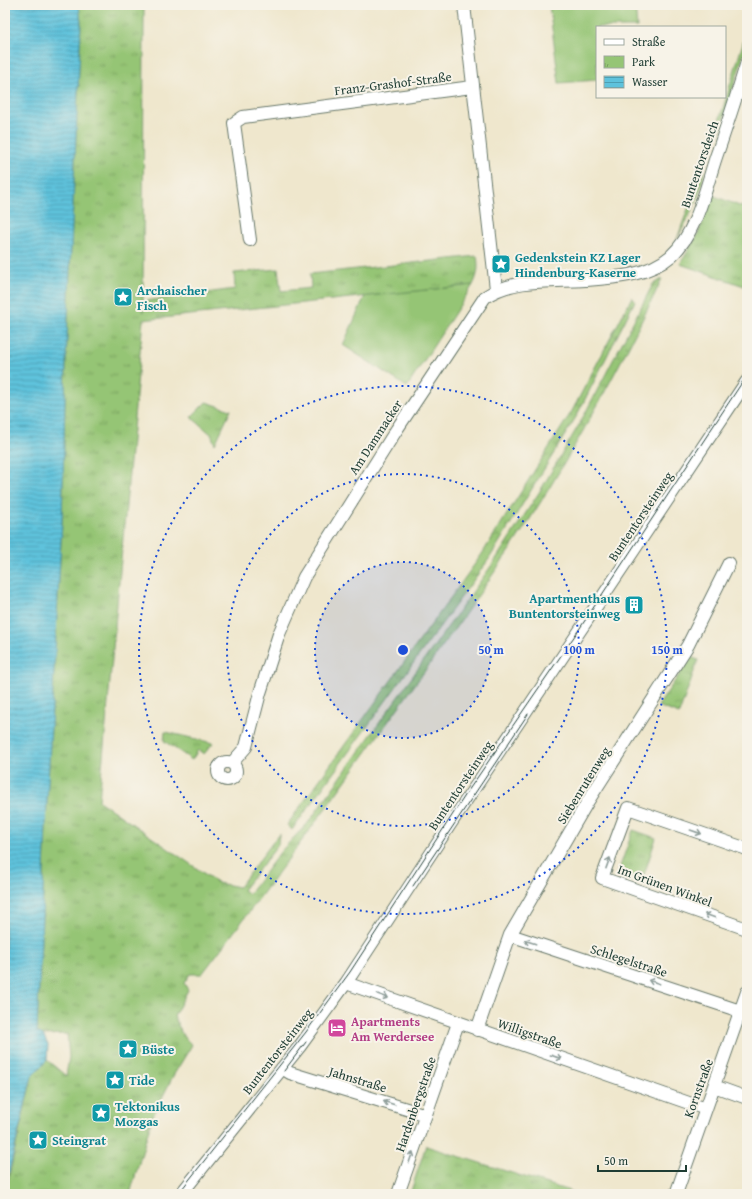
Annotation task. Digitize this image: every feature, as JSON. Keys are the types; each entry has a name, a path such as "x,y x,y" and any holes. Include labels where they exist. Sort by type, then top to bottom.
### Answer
{"street":[{"path":"464,5 472,87 496,289"},
{"name":"Buntentorsdeich","path":"496,289 520,284 613,278 639,273 659,264 671,255 680,244 694,220 747,62"},
{"name":"Franz-Grashof-Straße","path":"250,240 234,123 238,119 243,117 472,87"},
{"name":"Am Dammacker","path":"232,763 246,748 260,693 279,634 304,577 397,429 472,316 485,297 496,289"},
{"name":"Buntentorsteinweg","path":"182,1194 282,1068 346,983 449,826 747,381"},
{"name":"Siebenrutenweg","path":"477,1030 510,935 588,801 688,645 729,563"},
{"name":"Im Grünen Winkel","path":"747,849 628,808 602,878 747,929"},
{"name":"Schlegelstraße","path":"510,935 740,1011"},
{"name":"Willigstraße","path":"346,983 706,1109"},
{"name":"Kornstraße","path":"676,1194 747,992"},
{"name":"Hardenbergstraße","path":"398,1194 458,1023"},
{"name":"Jahnstraße","path":"282,1068 290,1073 426,1115"},
{"path":"714,1086 747,1098"}],"green space":[{"path":"79,5 144,5 143,312 145,301 235,289 234,273 278,269 281,291 311,288 310,274 477,256 478,271 473,285 143,320 99,801 218,883 239,887 279,834 278,845 243,890 249,894 281,851 308,823 494,562 540,491 580,423 653,284 662,279 626,353 565,463 498,567 356,767 228,940 202,974 190,974 184,983 188,990 174,1016 183,1036 192,1045 173,1076 152,1118 130,1194 5,1194 32,1076 47,1060 66,1076 69,1057 67,1034 43,1035 37,1032 47,801 62,522 66,361 81,23"},
{"path":"549,5 635,5 637,26 596,26 596,80 559,83"},
{"path":"747,30 747,44 719,133 714,137"},
{"path":"703,168 703,176 698,195 677,239"},
{"path":"712,195 742,207 747,198 747,287 680,264 698,234"},
{"path":"473,285 407,387 343,345 365,296"},
{"path":"632,297 635,301 576,417 489,559 292,830 287,825 482,554 572,411"},
{"path":"206,402 231,410 215,444 211,434 191,417"},
{"path":"691,657 698,660 679,714 658,706"},
{"path":"165,732 213,743 204,754 198,750 192,760 164,741"},
{"path":"633,830 656,838 642,881 618,872"},
{"path":"426,1146 579,1194 410,1194"}],"water":[{"path":"5,5 79,5 81,23 66,361 62,522 47,801 37,1032 43,1035 48,1045 47,1060 32,1076 5,1188"}],"tram line":[{"path":"178,1194 306,1032 350,972 468,791 580,628 747,375"},
{"path":"413,886 528,714"},
{"path":"284,1071 306,1042"}],"place":[{"name":"Gedenkstein KZ Lager Hindenburg-Kaserne","path":"501,264"},
{"name":"Archaischer Fisch","path":"123,297"},
{"name":"Apartmenthaus Buntentorsteinweg","path":"634,605"},
{"name":"Apartments Am Werdersee","path":"337,1028"},
{"name":"Büste","path":"128,1049"},
{"name":"Tide","path":"115,1080"},
{"name":"Tektonikus Mozgas","path":"101,1113"},
{"name":"Steingrat","path":"38,1140"}]}
